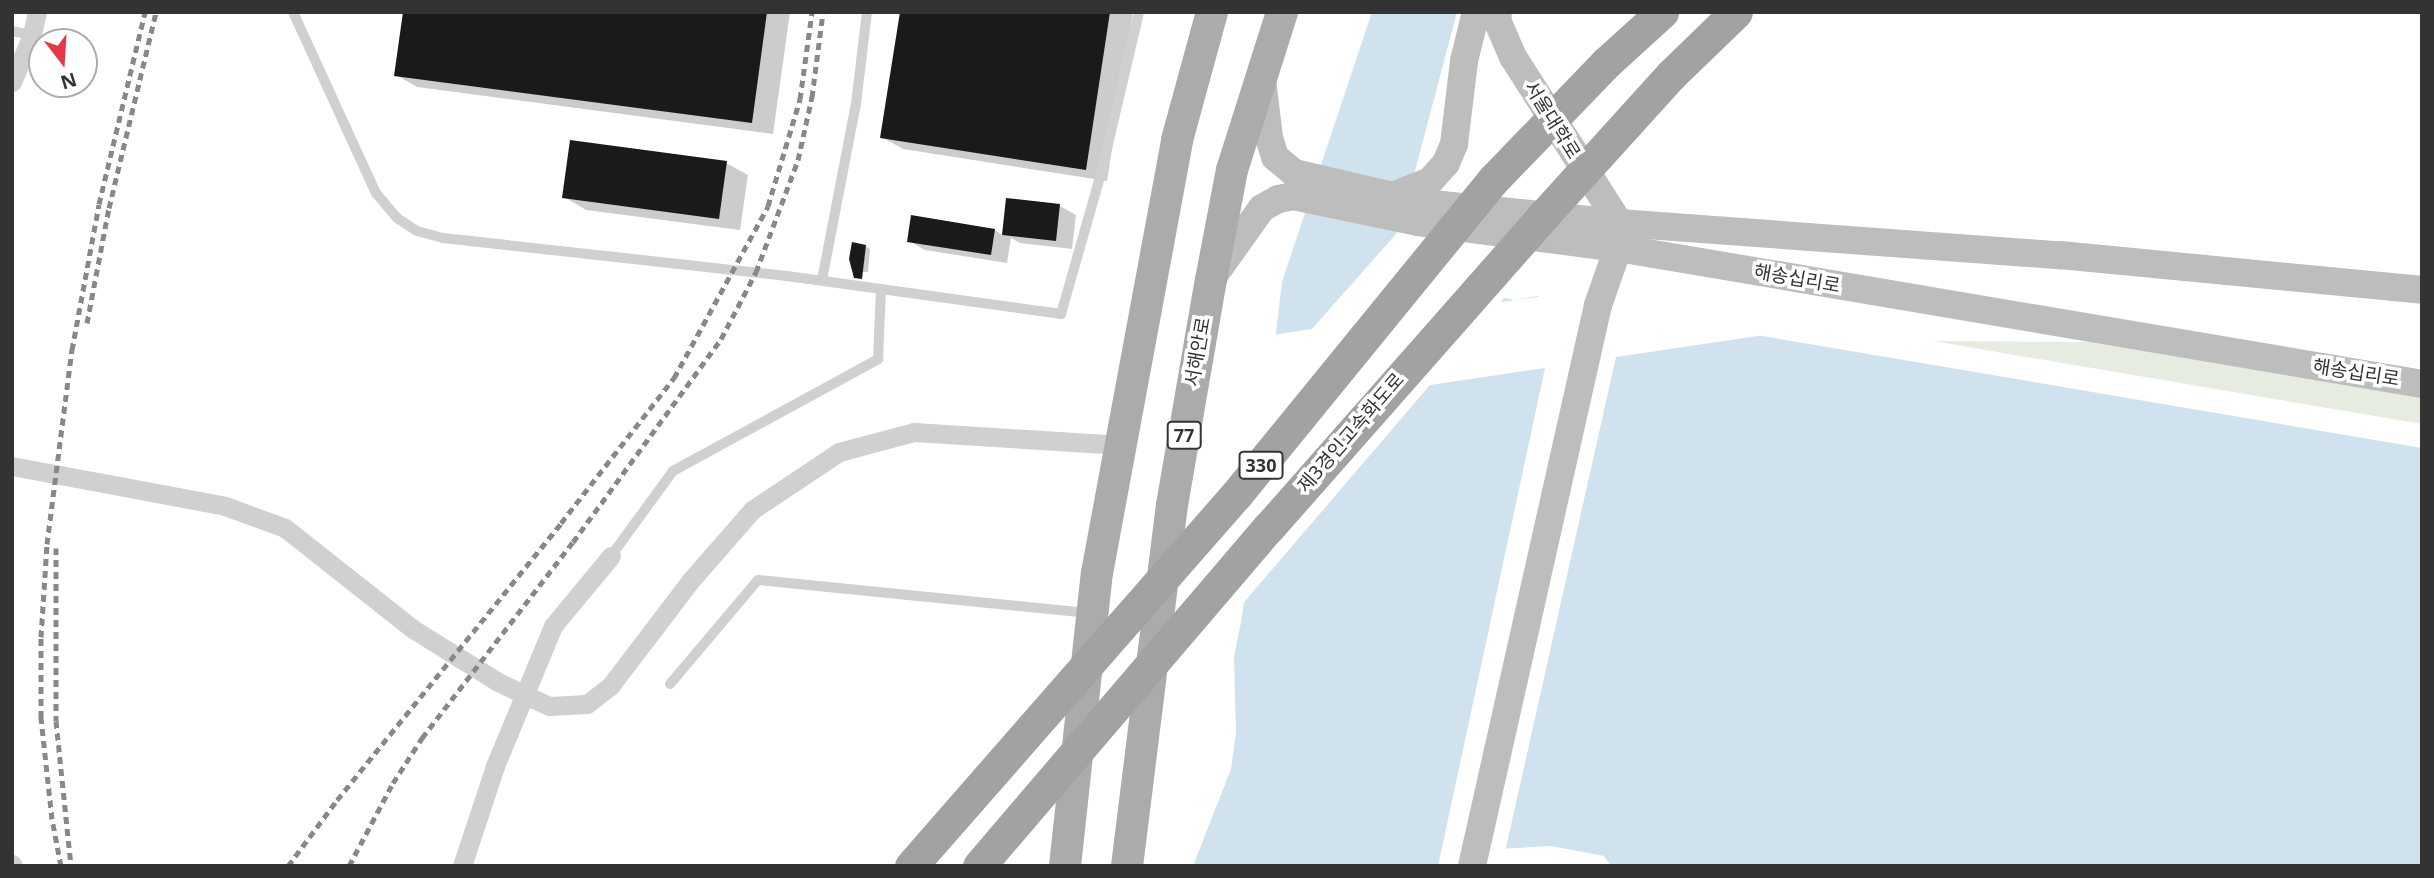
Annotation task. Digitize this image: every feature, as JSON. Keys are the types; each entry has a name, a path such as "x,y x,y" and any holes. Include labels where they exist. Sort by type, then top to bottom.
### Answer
{"highway":[{"name":"제3경인고속화도로","path":"979,866 1269,527 1544,215 1672,75 1736,12"},
{"name":"330","path":"911,866 1236,495 1493,180 1606,63 1656,17"}],"main road":[{"path":"1065,866 1091,614 1177,140 1212,12"},
{"name":"서해안로","path":"1127,866 1172,505 1211,280 1232,170 1282,12"},
{"path":"1392,196 1430,181 1446,163 1454,144 1464,61 1476,12"},
{"name":"서울대학로","path":"1498,12 1497,20 1513,57 1618,235"},
{"name":"해송십리로","path":"1262,76 1269,138 1276,157 1294,173 1423,204 1618,235 2422,384"},
{"name":"해송십리로","path":"1211,280 1262,208 1278,199 1293,196 1418,222 1618,235 2060,255 2422,290"},
{"path":"1472,866 1598,305 1618,235"}],"street":[{"path":"12,82 28,44"},
{"path":"12,466 225,506 285,528 413,629 510,688 549,706 587,704 611,685 691,580 752,510 839,452 914,432 1122,445"},
{"path":"462,866 495,766 553,626 611,556"}],"lane":[{"path":"293,12 376,193 397,218 417,230 443,238 822,280 1061,314 1102,170 1139,12"},
{"path":"822,280 856,104 867,12"},
{"path":"611,556 673,471 878,359 881,289"},
{"path":"670,684 758,580 1091,614"}],"shaded area":[{"path":"1933,341 2088,342 2422,396 2422,424"}],"water":[{"path":"1372,12 1457,12 1388,273 1514,300 1538,296 1547,301 1563,346 1585,365 1680,322 2422,448 2422,866 1611,866 1604,856 1551,846 1500,849 1461,866 1193,866 1231,769 1236,732 1234,657 1242,617 1282,282"}],"pier":[{"path":"1404,225 1392,270 1506,295 1501,302 1545,296 1558,304 1572,320 1573,329 1566,346 1568,351 1586,362 1596,360 1617,322 1628,312 1639,311 1771,334 1616,357 1505,852 1467,866 1438,866 1545,368 1430,385 1240,607 1272,335 1312,329"}],"building":[{"path":"403,12 767,12 752,123 394,76"},
{"path":"900,12 1110,12 1086,170 880,138"},
{"path":"570,140 727,161 719,219 562,198"},
{"path":"1006,198 1060,204 1056,241 1002,235"},
{"path":"911,215 995,229 991,255 907,242"},
{"path":"852,242 866,245 862,279 854,278 849,259"}],"railway":[{"path":"61,866 52,819 41,717 41,637 47,544 72,350 99,204 145,12"},
{"path":"87,323 109,208 156,12"},
{"path":"288,866 337,800 561,523 674,378 768,206 800,99 812,12"},
{"path":"349,866 393,783 422,738 573,542 721,339 756,272 798,160 812,97 823,12"},
{"path":"56,548 56,721 71,866"}]}
